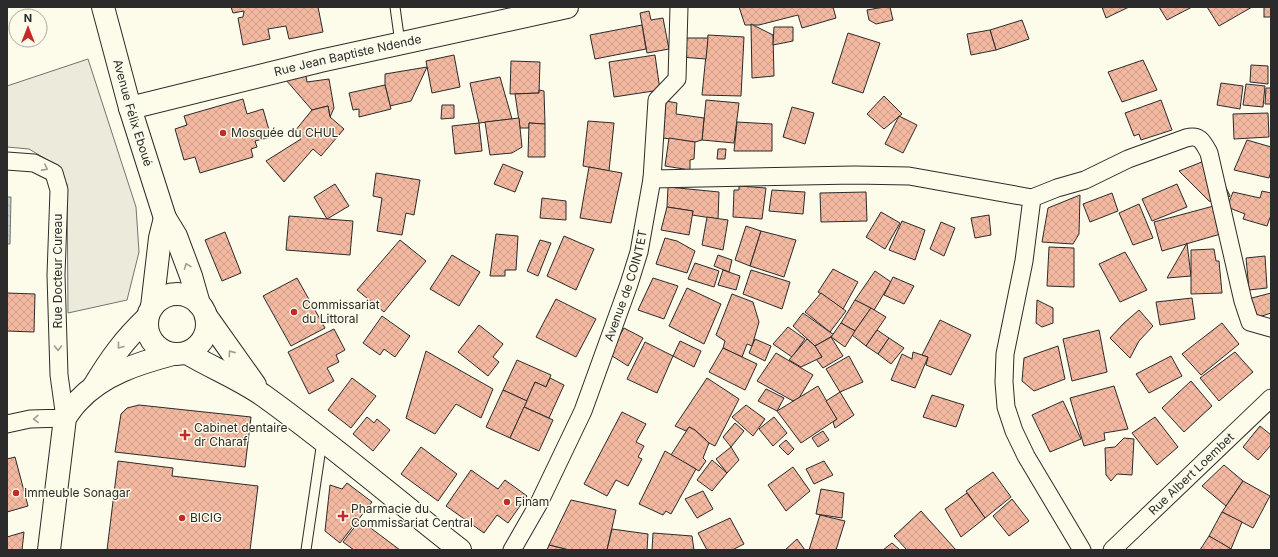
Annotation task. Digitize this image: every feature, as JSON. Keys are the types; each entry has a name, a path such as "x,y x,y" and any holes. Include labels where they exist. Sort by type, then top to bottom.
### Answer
{"main road":[{"name":"Avenue Félix Eboué","path":"103,7 130,108 164,218"},
{"name":"Rue Jean Baptiste Ndende","path":"130,108 320,61 567,7"},
{"path":"49,550 65,418 77,401 94,386 117,373 147,361 195,348 202,342 205,334 207,325 191,276 176,236 164,218"},
{"path":"164,218 147,328 149,337 155,345 164,351 180,353 231,375 263,395 460,550"},
{"path":"94,386 110,360 149,312 162,298 175,294 192,298 263,395"}],"street":[{"name":"Avenue de COINTET","path":"512,550 542,497 582,411 639,252 652,179 656,100 677,79 679,7"},
{"path":"652,179 854,175 909,176 1032,198 1057,188 1085,180 1128,159 1192,136 1198,137 1203,142 1209,153 1243,301 1250,322 1271,328"},
{"name":"Rue Docteur Cureau","path":"7,161 34,163 54,173 59,190 56,275 59,375 65,418"},
{"path":"1032,198 1024,261 1005,354 1004,382 1006,407 1014,431 1026,456 1082,550"},
{"name":"Rue Albert Loembet","path":"1112,550 1271,398"},
{"path":"7,424 30,419 65,418"}],"lane":[{"path":"395,7 400,43"},
{"path":"306,550 322,440"}],"shaded area":[{"path":"88,59 136,207 139,252 127,300 68,313 67,184 49,161 29,149 7,147 7,86"}],"water":[{"path":"7,197 11,197 10,244 7,244"}],"building":[{"path":"231,7 318,7 323,32 289,39 286,26 268,29 270,39 243,45 238,18 243,17 244,11 233,13"},
{"path":"739,7 833,7 836,18 802,28 798,15 759,25 745,25"},
{"path":"890,7 893,20 876,24 869,20 867,10"},
{"path":"1102,7 1129,7 1106,18"},
{"path":"1159,7 1192,7 1167,20"},
{"path":"1207,7 1252,7 1219,26"},
{"path":"1264,7 1271,7 1271,17 1264,17"},
{"path":"649,11 651,20 663,18 669,49 647,53 640,13"},
{"path":"1022,20 1029,39 996,50 990,30"},
{"path":"751,24 773,35 774,76 752,78"},
{"path":"642,25 646,49 595,59 590,35"},
{"path":"774,27 793,27 793,41 773,45"},
{"path":"990,30 996,50 971,55 967,34"},
{"path":"848,33 880,43 863,93 832,83"},
{"path":"708,35 744,37 741,96 702,95"},
{"path":"683,38 708,38 706,59 681,57"},
{"path":"454,55 460,87 432,93 426,61"},
{"path":"655,55 660,90 614,97 609,62"},
{"path":"1143,60 1157,90 1122,102 1108,72"},
{"path":"511,61 540,62 539,93 510,94"},
{"path":"1251,65 1268,66 1268,84 1250,82"},
{"path":"427,67 411,101 390,106 385,85 385,74"},
{"path":"306,76 307,82 329,79 334,108 330,117 328,106 312,110 286,80"},
{"path":"500,77 512,119 479,123 470,83"},
{"path":"1221,83 1243,86 1240,109 1217,105"},
{"path":"1246,84 1265,86 1263,107 1243,105"},
{"path":"385,85 391,109 359,117 359,109 353,110 349,93"},
{"path":"1266,88 1271,88 1271,104 1265,104"},
{"path":"539,90 544,91 545,124 529,123 529,128 520,128 515,94 539,93"},
{"path":"884,96 902,114 884,129 867,114"},
{"name":"Mosquée du CHUL","path":"243,99 247,114 263,109 271,137 255,141 257,147 251,149 253,157 200,173 195,157 184,160 175,129 187,125 184,116"},
{"path":"706,100 739,103 734,143 702,140"},
{"path":"1161,100 1172,130 1141,140 1139,134 1134,136 1125,113"},
{"path":"666,101 677,103 676,114 704,118 702,140 695,142 663,138"},
{"path":"442,105 454,105 454,118 441,119"},
{"path":"328,106 330,117 344,129 321,156 313,149 284,182 266,161 301,139 295,131 312,110"},
{"path":"792,107 814,113 805,144 783,137"},
{"path":"1268,113 1269,137 1234,139 1233,114"},
{"path":"899,116 917,125 903,153 885,144"},
{"path":"519,118 522,147 512,153 490,155 485,122"},
{"path":"588,121 614,123 609,171 583,166"},
{"path":"737,122 772,124 772,151 734,151"},
{"path":"479,123 482,151 455,154 452,126"},
{"path":"529,123 545,124 545,157 528,157"},
{"path":"669,138 695,142 694,159 690,160 690,170 665,166"},
{"path":"1247,140 1271,147 1271,171 1269,178 1234,170"},
{"path":"718,149 726,149 725,159 717,159"},
{"path":"1212,158 1230,196 1221,204 1209,201 1179,171"},
{"path":"503,164 523,172 515,192 494,184"},
{"path":"589,167 622,173 611,223 580,218"},
{"path":"376,173 420,180 414,215 406,213 402,235 377,231 382,198 373,196"},
{"path":"335,184 349,206 327,219 314,197"},
{"path":"1177,184 1187,207 1152,221 1142,199"},
{"path":"739,186 766,188 762,219 733,217 734,190 739,190"},
{"path":"668,187 719,192 718,219 692,215 693,211 667,207"},
{"path":"772,190 805,192 803,214 769,211"},
{"path":"1262,191 1271,193 1271,215 1267,226 1243,219 1245,214 1227,207 1233,192 1260,198"},
{"path":"866,192 867,221 821,222 820,193"},
{"path":"1112,193 1118,211 1090,222 1083,204"},
{"path":"1080,195 1079,234 1073,244 1042,242 1048,208"},
{"path":"542,198 566,201 566,220 540,218"},
{"path":"1139,204 1153,238 1133,245 1119,213"},
{"path":"1221,204 1224,233 1162,251 1154,222"},
{"path":"667,207 693,211 689,235 661,230"},
{"path":"881,212 900,223 885,249 866,237"},
{"path":"989,215 991,235 975,238 971,218"},
{"path":"289,216 353,221 350,255 286,250"},
{"path":"707,217 728,220 723,250 702,245"},
{"path":"902,221 925,230 915,260 889,250"},
{"path":"941,222 955,228 944,256 930,249"},
{"path":"746,226 761,231 750,266 735,260"},
{"path":"761,231 796,240 784,277 750,266"},
{"path":"225,232 241,273 222,281 205,240"},
{"path":"496,234 518,236 516,270 505,270 505,276 490,276"},
{"path":"564,236 594,249 576,290 547,276"},
{"path":"665,238 677,241 695,251 687,273 656,264"},
{"path":"400,240 426,261 384,312 357,290"},
{"path":"540,240 551,243 538,276 527,271"},
{"path":"1187,243 1191,276 1167,278"},
{"path":"1049,247 1074,248 1074,287 1047,286"},
{"path":"1214,249 1216,261 1219,261 1222,293 1191,294 1191,250"},
{"path":"1125,252 1147,290 1120,302 1099,264"},
{"path":"452,255 480,272 459,306 430,289"},
{"path":"718,255 732,260 729,272 714,266"},
{"path":"1265,256 1267,288 1249,290 1246,258"},
{"path":"695,263 719,271 714,287 688,279"},
{"path":"833,269 858,282 843,309 818,292"},
{"path":"723,270 740,276 736,290 718,285"},
{"path":"751,270 790,282 782,309 743,294"},
{"path":"875,271 891,282 874,310 855,300"},
{"path":"893,277 914,286 904,304 884,295"},
{"name":"Commissariat du Littoral","path":"297,278 325,328 291,346 263,296"},
{"path":"653,278 678,286 664,319 638,310"},
{"path":"687,288 721,304 704,344 669,326"},
{"path":"7,293 35,294 34,332 7,331"},
{"path":"821,293 846,311 830,332 805,312"},
{"path":"1271,293 1271,313 1253,319 1248,299"},
{"path":"732,294 753,302 759,322 752,346 747,344 742,357 723,348 725,341 716,335"},
{"path":"1192,298 1195,319 1160,325 1156,302"},
{"path":"556,299 596,319 576,357 536,337"},
{"path":"855,300 871,308 855,331 841,323"},
{"path":"1037,300 1053,308 1053,323 1042,327 1036,323"},
{"path":"871,308 886,317 866,346 852,335"},
{"path":"1139,310 1153,326 1139,341 1130,358 1110,338"},
{"path":"803,313 834,335 815,346 793,326"},
{"path":"382,316 410,336 395,357 384,349 380,355 363,343"},
{"path":"940,320 971,335 951,375 926,365 928,357 922,355"},
{"path":"841,323 855,331 845,347 831,337"},
{"path":"1222,323 1239,344 1201,375 1182,354"},
{"path":"479,325 503,344 493,357 499,362 488,376 458,352"},
{"path":"788,327 805,339 792,357 773,344"},
{"path":"624,328 643,338 628,366 609,354"},
{"path":"334,329 345,350 336,355 339,362 327,368 334,381 309,394 288,352"},
{"path":"877,330 889,338 878,354 866,346"},
{"path":"1099,330 1107,372 1072,381 1063,339"},
{"path":"831,337 843,356 823,368 816,359 822,357 815,346"},
{"path":"889,338 904,348 891,364 878,354"},
{"path":"755,339 771,346 765,361 749,353"},
{"path":"807,339 815,346 822,357 801,367 789,360"},
{"path":"680,341 701,351 694,367 673,356"},
{"path":"645,342 673,356 657,393 627,379"},
{"path":"1058,346 1065,379 1034,391 1022,381 1024,358"},
{"path":"723,348 757,364 745,390 709,372"},
{"path":"426,351 493,389 481,418 456,404 435,434 406,418"},
{"path":"913,352 928,357 915,388 891,380 902,354 912,359"},
{"path":"1235,352 1253,372 1219,401 1200,378"},
{"path":"776,353 813,375 799,398 793,401 757,381"},
{"path":"849,356 863,382 840,392 826,369"},
{"path":"1171,356 1182,376 1149,393 1136,374"},
{"path":"517,360 551,375 546,387 535,382 527,401 503,390"},
{"path":"352,378 376,396 351,428 328,410"},
{"path":"550,378 564,385 549,418 524,407 535,382 546,387"},
{"path":"707,378 739,399 715,446 689,427 686,431 675,426"},
{"path":"1191,381 1212,406 1184,432 1162,408"},
{"path":"818,386 837,419 801,443 777,411"},
{"path":"1114,386 1128,429 1104,433 1105,440 1084,446 1070,398"},
{"path":"766,389 784,398 777,411 758,401"},
{"path":"503,390 527,401 510,438 486,427"},
{"path":"840,392 854,415 835,428 833,422 837,419 826,401"},
{"path":"932,395 964,405 956,427 923,417"},
{"path":"1063,401 1081,439 1050,452 1032,415"},
{"path":"139,405 251,417 245,467 115,452 121,414 127,408"},
{"path":"746,405 765,419 753,436 732,417"},
{"path":"524,407 553,420 539,451 510,438"},
{"path":"622,412 646,424 636,442 644,446 638,457 642,459 628,486 616,480 607,496 584,484"},
{"path":"367,417 374,423 377,419 390,430 373,451 353,434"},
{"path":"774,417 787,433 773,446 759,429"},
{"path":"1155,417 1178,447 1157,465 1132,433"},
{"path":"735,423 744,431 731,447 723,437"},
{"path":"1260,426 1271,435 1271,445 1258,460 1243,447"},
{"path":"689,427 695,430 709,443 703,458 706,461 699,471 671,455"},
{"path":"823,431 829,440 818,447 812,438"},
{"path":"1124,438 1134,439 1132,475 1117,474 1111,481 1106,475 1105,448 1115,447"},
{"path":"786,440 794,449 788,455 779,446"},
{"path":"421,447 457,474 438,501 401,474"},
{"path":"731,447 739,460 727,473 716,459"},
{"path":"665,451 696,469 671,514 666,511 663,515 639,504"},
{"name":"Immeuble Sonagar","path":"15,457 28,506 7,512 7,459"},
{"path":"712,460 727,473 712,491 697,480"},
{"name":"BICIG","path":"118,461 173,468 172,476 258,486 250,550 107,550"},
{"path":"824,461 833,475 814,484 806,469"},
{"path":"1224,465 1243,481 1226,506 1202,486"},
{"path":"793,467 810,491 786,511 768,485"},
{"path":"471,470 498,489 505,480 527,496 508,523 497,515 484,533 446,506"},
{"path":"993,472 1011,497 985,518 966,491"},
{"path":"1243,481 1270,496 1253,528 1222,512"},
{"name":"Pharmacie du Commissariat Central","path":"347,483 372,502 340,543 325,531 330,485 342,489"},
{"path":"821,489 844,493 842,518 816,514"},
{"path":"703,491 713,509 697,518 685,499"},
{"path":"967,493 985,518 961,537 945,509"},
{"path":"1012,499 1029,521 1009,536 993,516"},
{"path":"571,500 616,510 607,550 569,550 549,545"},
{"path":"921,511 956,550 907,550 894,536"},
{"path":"1222,512 1242,522 1231,549 1209,536"},
{"path":"820,515 845,521 836,550 809,550"},
{"path":"730,518 744,544 732,550 707,550 698,533"},
{"path":"360,520 400,550 354,550 343,542"},
{"path":"612,529 648,534 647,550 607,550"},
{"path":"24,532 22,550 7,550 7,537"},
{"path":"653,533 692,536 694,550 652,550"},
{"path":"1209,536 1228,547 1232,550 1200,550"},
{"path":"797,539 805,550 785,550"},
{"path":"892,543 900,550 883,550"},
{"path":"549,545 569,550 547,550"}],"place":[{"name":"Mosquée du CHUL","path":"223,133"},
{"name":"Commissariat du Littoral","path":"294,312"},
{"name":"Cabinet dentaire dr Charaf","path":"185,435"},
{"name":"Immeuble Sonagar","path":"16,493"},
{"name":"Finam","path":"507,502"},
{"name":"Pharmacie du Commissariat Central","path":"343,516"},
{"name":"BICIG","path":"182,518"}]}
